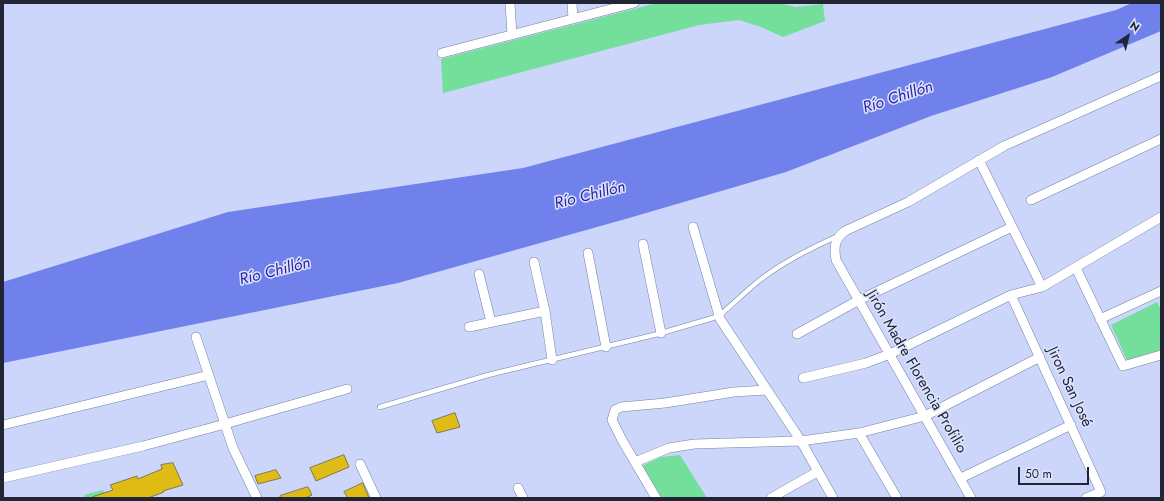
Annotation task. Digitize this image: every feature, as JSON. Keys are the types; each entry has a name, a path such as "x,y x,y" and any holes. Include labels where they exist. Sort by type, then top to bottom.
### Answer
{"street":[{"path":"510,3 512,35"},
{"path":"572,3 573,19"},
{"path":"442,52 634,3"},
{"path":"841,234 908,202 1014,142 1161,76"},
{"path":"1031,200 1161,139"},
{"path":"980,160 1042,287"},
{"path":"803,378 866,363 890,354 1011,295 1042,287 1161,217"},
{"path":"693,227 720,319 801,441 833,498"},
{"path":"797,334 859,300 1012,227"},
{"name":"Jirón Madre Florencia Profilio","path":"841,234 836,241 835,246 836,260 971,498"},
{"path":"643,244 661,333"},
{"path":"588,253 606,347"},
{"path":"534,262 545,311 552,360"},
{"path":"1076,268 1123,366 1161,355"},
{"path":"479,274 491,322"},
{"path":"1100,319 1161,291"},
{"name":"Jiron San José","path":"1011,295 1101,492 1086,498"},
{"path":"469,327 545,311"},
{"path":"196,337 233,448 257,498"},
{"path":"635,462 669,448 694,444 801,441 859,433 925,416 1040,357"},
{"path":"3,425 209,375"},
{"path":"3,478 142,446 347,389"},
{"path":"656,498 612,420 615,410 621,407 665,403 734,392 766,390"},
{"path":"961,478 1071,425"},
{"path":"859,433 898,498"},
{"path":"360,464 376,498"},
{"path":"771,498 818,472"},
{"path":"518,488 523,498"}],"lane":[{"path":"380,407 488,375 606,347 713,318 720,315 759,281 780,266 810,248 841,234"}],"green space":[{"path":"657,3 779,3 796,7 823,4 825,21 783,37 761,27 739,20 699,25 443,93 441,59"},
{"path":"1157,302 1161,310 1161,350 1127,360 1111,325"},
{"path":"680,455 707,498 661,498 642,466 661,457"},
{"path":"103,490 107,498 85,498 84,495"}],"water":[{"name":"Río Chillón","path":"1132,3 1161,3 1161,31 1052,77 931,116 786,172 398,283 3,363 3,282 228,212 523,168 1116,10"}],"building":[{"path":"455,413 460,427 437,433 432,421"},
{"path":"344,455 349,467 316,481 310,468"},
{"path":"173,463 183,485 163,491 164,492 148,498 92,497 113,490 110,485 137,476 138,479 162,469 161,465"},
{"path":"276,470 281,478 258,484 255,476"},
{"path":"363,483 369,498 348,498 344,492"},
{"path":"308,487 312,495 305,498 280,498 280,496"}]}
